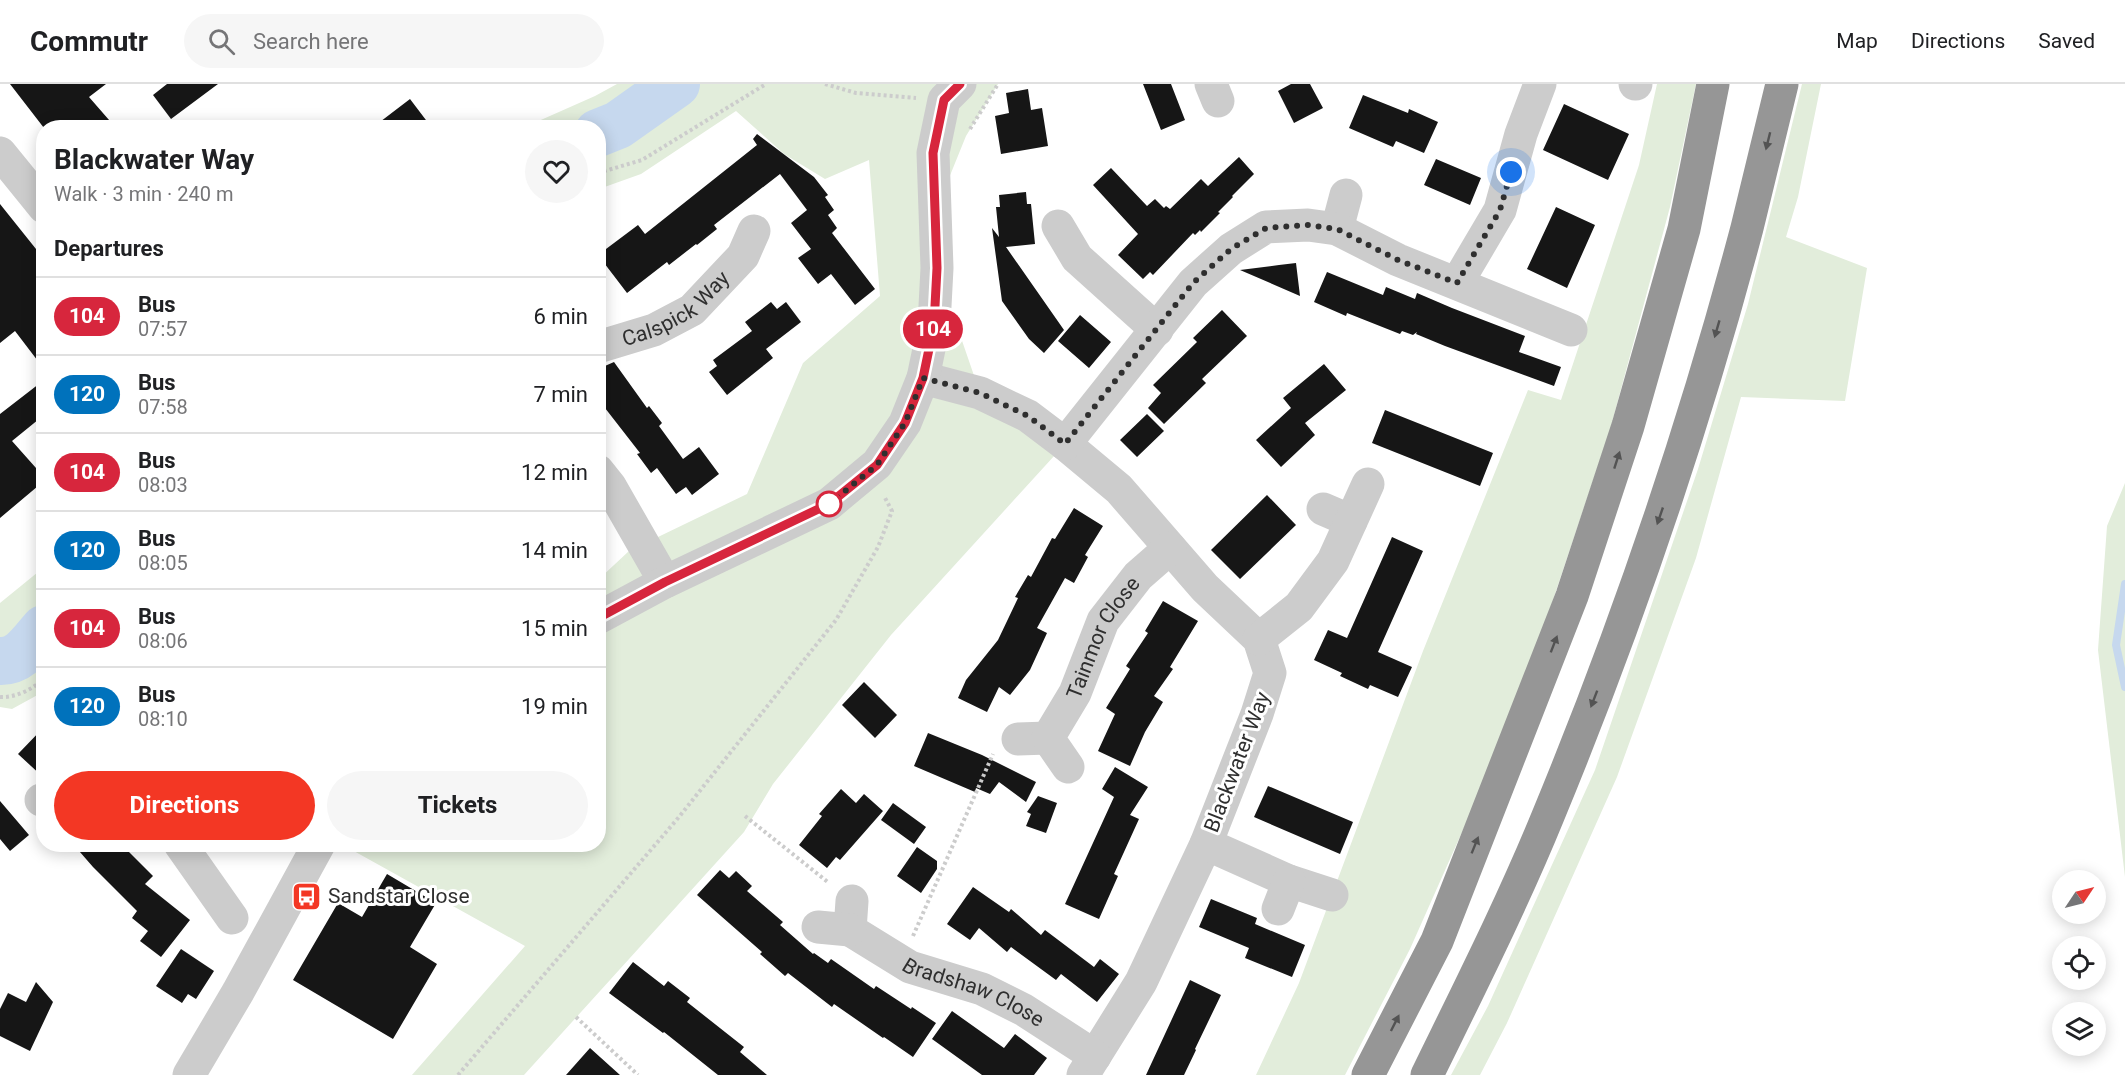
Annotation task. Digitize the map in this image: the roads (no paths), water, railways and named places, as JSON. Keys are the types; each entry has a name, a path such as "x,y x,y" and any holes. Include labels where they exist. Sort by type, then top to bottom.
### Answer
{"highway":[{"path":"1368,1075 1437,941 1572,596 1628,426 1684,229 1713,84"},
{"path":"1427,1075 1484,959 1548,816 1630,606 1687,436 1746,229 1782,84"}],"street":[{"path":"1457,283 1500,210 1533,87"},
{"path":"606,614 665,582 829,504 877,465 905,423 923,378 934,325 937,268 933,153 952,92"},
{"path":"0,153 36,197"},
{"path":"1337,229 1346,195"},
{"path":"1065,444 1193,283 1231,249 1266,228 1308,225 1337,229 1398,260 1571,330"},
{"path":"1058,226 1067,266 1157,330"},
{"name":"Calspick Way","path":"606,344 654,330 692,310 752,254"},
{"name":"Blackwater Way","path":"923,378 980,393 1028,416 1119,489 1206,588 1259,639 1270,673 1257,714 1206,844 1141,982 1089,1065"},
{"path":"606,481 665,582"},
{"path":"1259,639 1299,607 1333,561 1337,515 1368,484"},
{"name":"Tainmor Close","path":"1068,767 1020,743 1075,693 1103,621 1138,576 1170,548"},
{"path":"1206,844 1283,895 1332,895"},
{"path":"186,852 232,918"},
{"path":"189,1075 238,992 315,852"},
{"name":"Bradshaw Close","path":"818,927 851,915 902,962 910,967 982,989 1024,1010 1089,1065"}],"waterway":[{"path":"606,130 618,125 676,84"},
{"path":"2125,584 2116,645 2125,687"},
{"path":"0,661 20,655 36,639"}],"place":[{"name":"Sandstar Close","path":"307,896"}]}
